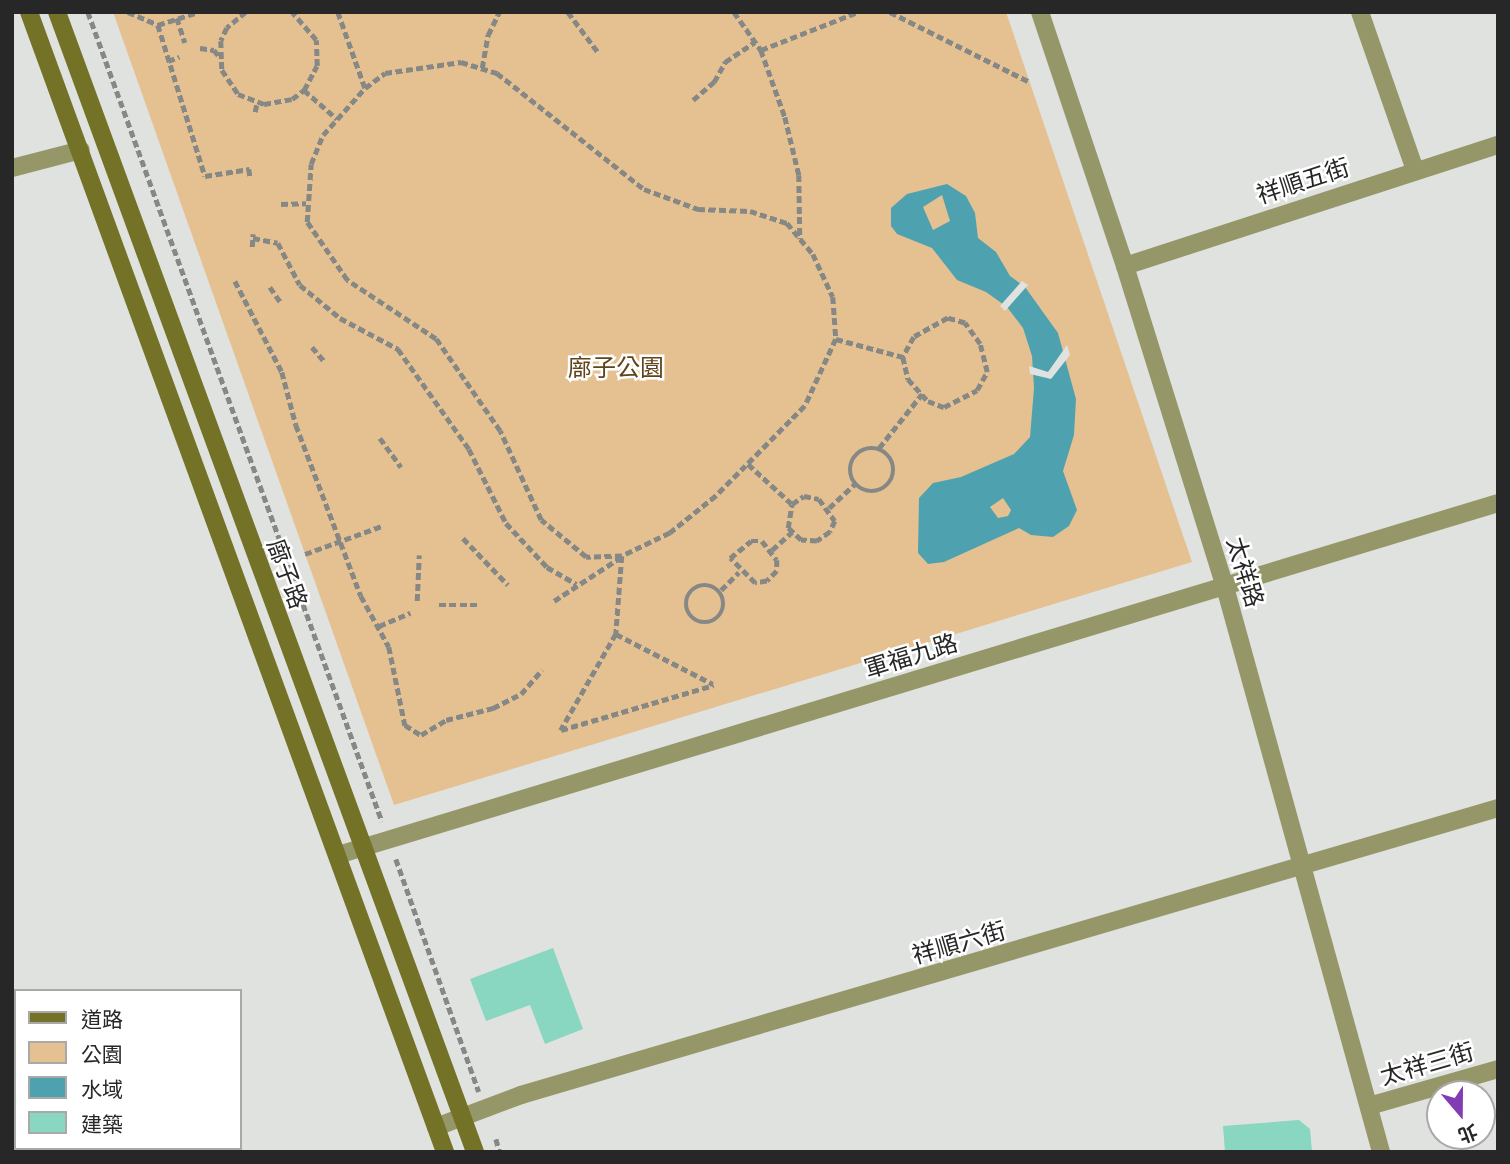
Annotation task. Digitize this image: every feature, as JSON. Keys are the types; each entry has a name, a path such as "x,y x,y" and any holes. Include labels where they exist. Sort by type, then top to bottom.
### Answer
{"main road":[{"name":"廍子路","path":"29,12 445,1152"},
{"name":"廍子路","path":"57,12 360,847 475,1152"}],"street":[{"name":"太祥路","path":"1040,12 1125,266 1225,587 1381,1152"},
{"path":"1360,12 1415,170"},
{"name":"祥順五街","path":"1125,266 1498,145"},
{"path":"12,168 81,150"},
{"name":"軍福九路","path":"338,855 1498,503"},
{"name":"祥順六街","path":"436,1127 484,1108 1304,869 1498,808"},
{"name":"太祥三街","path":"1369,1106 1498,1069"}],"path":[{"path":"88,12 500,1152"},
{"path":"128,12 158,25 198,12"},
{"path":"246,12 228,28 219,56 228,83 238,94 257,102 278,104 304,90 317,66 318,53 309,27 292,12"},
{"path":"338,12 365,88"},
{"path":"482,68 488,35 499,12"},
{"path":"568,12 598,52"},
{"path":"734,12 761,50 799,176 800,239"},
{"path":"761,50 858,12"},
{"path":"890,12 1030,82"},
{"path":"177,18 185,43"},
{"path":"158,25 205,176 249,169 250,176"},
{"path":"693,100 714,82 725,62 755,42"},
{"path":"200,48 219,56"},
{"path":"168,61 179,57"},
{"path":"554,601 622,556 670,533 748,464 805,406 836,339 833,297 813,254 787,223 750,211 698,209 643,189 497,73 461,62 385,73 365,88 323,135 311,164 306,202 307,222 347,280 436,339 500,431 541,520 586,557 622,556"},
{"path":"304,90 337,119"},
{"path":"255,112 257,102"},
{"path":"281,204 306,202"},
{"path":"253,247 253,236 278,243 300,285 340,318 398,349 469,449 506,523 547,566 577,584"},
{"path":"235,281 282,372 304,447 361,596 389,647 402,718 412,732 421,735 446,720 521,694 542,670"},
{"path":"270,287 281,303"},
{"path":"948,318 965,323 980,344 987,372 977,390 944,407 922,394 908,379 903,357 914,337 948,318"},
{"path":"836,339 903,357"},
{"path":"312,347 324,360"},
{"path":"879,447 922,394"},
{"path":"380,438 401,467"},
{"path":"864,446 879,447 896,472 888,488 869,493 855,484 849,468 864,446"},
{"path":"748,464 792,504"},
{"path":"829,509 855,484"},
{"path":"804,496 818,499 829,509 835,521 830,532 817,541 801,540 788,528 792,504 804,496"},
{"path":"305,554 382,526"},
{"path":"772,550 792,532"},
{"path":"463,538 509,584"},
{"path":"762,541 772,550 777,571 767,581 755,583 739,572 730,558 740,547 762,541"},
{"path":"417,601 419,555"},
{"path":"616,634 714,685 562,730 616,634 622,556"},
{"path":"721,590 712,583 691,591 684,603 690,619 701,625 722,614 721,590 739,572"},
{"path":"439,606 477,605"},
{"path":"379,626 410,613"}],"green space":[{"name":"廍子公園","path":"113,12 1006,12 1192,562 394,805"}],"water":[{"path":"947,184 966,196 975,213 978,238 996,252 1010,276 1025,287 1058,333 1076,399 1074,435 1063,471 1077,510 1069,526 1053,537 1031,535 1019,528 944,562 928,564 918,553 919,498 933,483 961,477 1014,454 1030,437 1034,388 1032,356 1023,328 1007,307 986,292 957,280 932,248 897,234 891,226 891,208 907,194","holes":["942,195 950,221 933,230 923,207","1003,498 1011,510 1008,516 998,518 990,507"]}],"pier":[{"path":"1022,281 1028,285 1005,311 1000,306"},
{"path":"1067,345 1070,355 1051,379 1030,374 1029,366 1048,372"}],"building":[{"path":"553,948 583,1029 545,1044 530,1005 486,1021 470,979"},
{"path":"1299,1120 1310,1129 1312,1152 1225,1152 1223,1126"}]}
